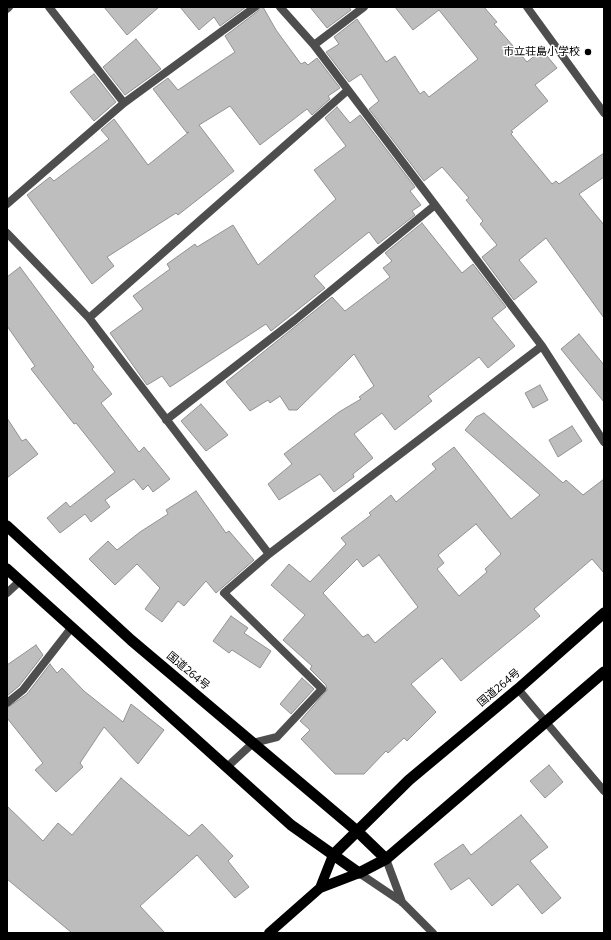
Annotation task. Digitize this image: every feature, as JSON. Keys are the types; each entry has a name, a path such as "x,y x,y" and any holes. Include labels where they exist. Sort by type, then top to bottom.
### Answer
{"highway":[{"name":"国道264号","path":"7,526 131,640 357,831 386,860"},
{"path":"7,569 291,825 359,873 386,860 604,672"},
{"name":"国道264号","path":"333,855 409,780 518,689 604,613"}],"main road":[{"path":"320,888 333,855"},
{"path":"269,933 320,888 359,873"}],"street":[{"path":"49,7 124,103"},
{"path":"7,204 124,103 255,7"},
{"path":"280,7 314,45 542,346 604,442"},
{"path":"314,45 364,7"},
{"path":"526,7 604,113"},
{"path":"89,318 348,90"},
{"path":"166,420 295,320 435,205"},
{"path":"7,233 89,318 269,554"},
{"path":"227,767 253,743 277,737 322,689 224,593 269,554 542,346"},
{"path":"7,592 20,581"},
{"path":"7,703 23,690 72,627"},
{"path":"518,689 604,791"},
{"path":"386,860 402,902"},
{"path":"359,873 402,902 433,933"}],"building":[{"path":"104,7 159,7 127,35"},
{"path":"180,7 246,7 220,26 214,17 199,30"},
{"path":"260,7 263,7 276,30 301,64 305,62 308,65 317,58 340,88 328,96 330,99 312,115 307,109 260,145 230,106 199,125 234,171 178,215 176,213 107,257 114,266 92,284 27,195 50,177 54,181 109,139 101,130 114,119 148,165 189,132 187,133 153,89 168,78 178,90 235,52 225,36 258,11"},
{"path":"310,7 349,7 351,10 327,28"},
{"path":"395,7 484,7 497,22 494,24 527,62 542,50 557,68 535,85 548,101 511,131 513,132 511,134 552,184 556,181 559,184 604,153 604,177 579,194 604,225 604,318 546,238 519,260 537,282 514,300 482,257 497,245 480,224 483,221 466,200 469,198 442,167 424,181 369,109 379,101 361,74 349,82 326,52 339,44 334,37 357,19 386,62 395,56 420,94 424,91 429,97 478,59 439,10 413,30"},
{"path":"136,39 161,69 125,95 103,67"},
{"path":"94,74 116,102 94,121 70,92"},
{"path":"337,107 350,123 360,115 415,187 410,191 421,205 412,211 415,215 378,244 369,232 314,276 325,288 271,331 266,324 170,387 162,376 147,385 110,333 143,309 133,296 170,269 167,264 195,244 197,247 233,225 258,265 336,199 314,170 346,146 325,118"},
{"path":"422,223 462,273 473,264 506,307 492,318 515,346 488,368 479,357 428,396 432,401 395,430 382,413 354,434 373,458 353,474 354,477 334,492 320,474 279,500 268,484 292,464 284,454 339,412 361,399 359,397 374,386 354,354 297,410 289,410 280,396 270,403 268,400 250,411 226,382 332,297 345,311 390,277 383,268 392,261 385,253"},
{"path":"20,267 94,367 92,369 112,394 101,403 139,452 144,447 170,479 153,492 148,485 143,490 134,479 105,500 110,507 91,522 85,514 60,533 47,518 66,502 70,507 115,472 76,423 74,424 31,369 35,366 7,326 7,277"},
{"path":"579,334 604,365 604,402 561,349"},
{"path":"540,385 548,400 533,408 525,393"},
{"path":"201,404 228,435 206,451 181,421"},
{"path":"484,413 563,483 566,480 583,495 604,479 604,573 592,559 534,609 540,616 461,681 442,658 411,684 436,712 407,741 404,738 388,753 386,751 364,774 335,774 301,739 310,730 300,721 327,690 326,685 310,669 312,666 283,640 305,615 271,585 289,564 310,582 346,544 341,538 371,515 369,513 391,495 396,502 436,469 432,464 454,447 511,519 540,495 465,430 476,417","holes":["476,524 501,554 485,569 487,572 459,596 437,569 444,563 438,555","379,555 418,607 375,643 368,634 363,637 323,593 357,559 363,567"]},
{"path":"7,418 22,441 26,439 38,454 7,478"},
{"path":"572,426 582,441 558,457 549,440"},
{"path":"196,491 226,533 229,531 254,560 216,593 206,581 184,606 178,601 162,622 145,609 160,588 137,564 115,585 89,559 108,541 117,550 140,532 168,514 166,510"},
{"path":"231,616 248,628 244,633 271,651 260,668 232,650 229,653 213,641"},
{"path":"36,645 43,655 19,686 7,696 7,665"},
{"path":"50,664 57,673 62,668 84,691 123,722 131,704 164,730 138,764 104,727 80,763 83,767 56,792 35,770 43,763 7,718 7,708 27,694"},
{"path":"302,678 314,689 291,714 280,704"},
{"path":"549,765 563,782 545,798 530,781"},
{"path":"121,778 189,836 202,824 233,856 228,861 249,887 235,898 197,855 140,906 165,933 72,933 7,879 7,806 43,841 58,823 72,835"},
{"path":"521,815 548,847 530,861 561,898 542,914 518,884 492,906 469,878 451,890 434,864 463,844 471,855"}],"place":[{"name":"市立荘島小学校","path":"588,52"}]}
